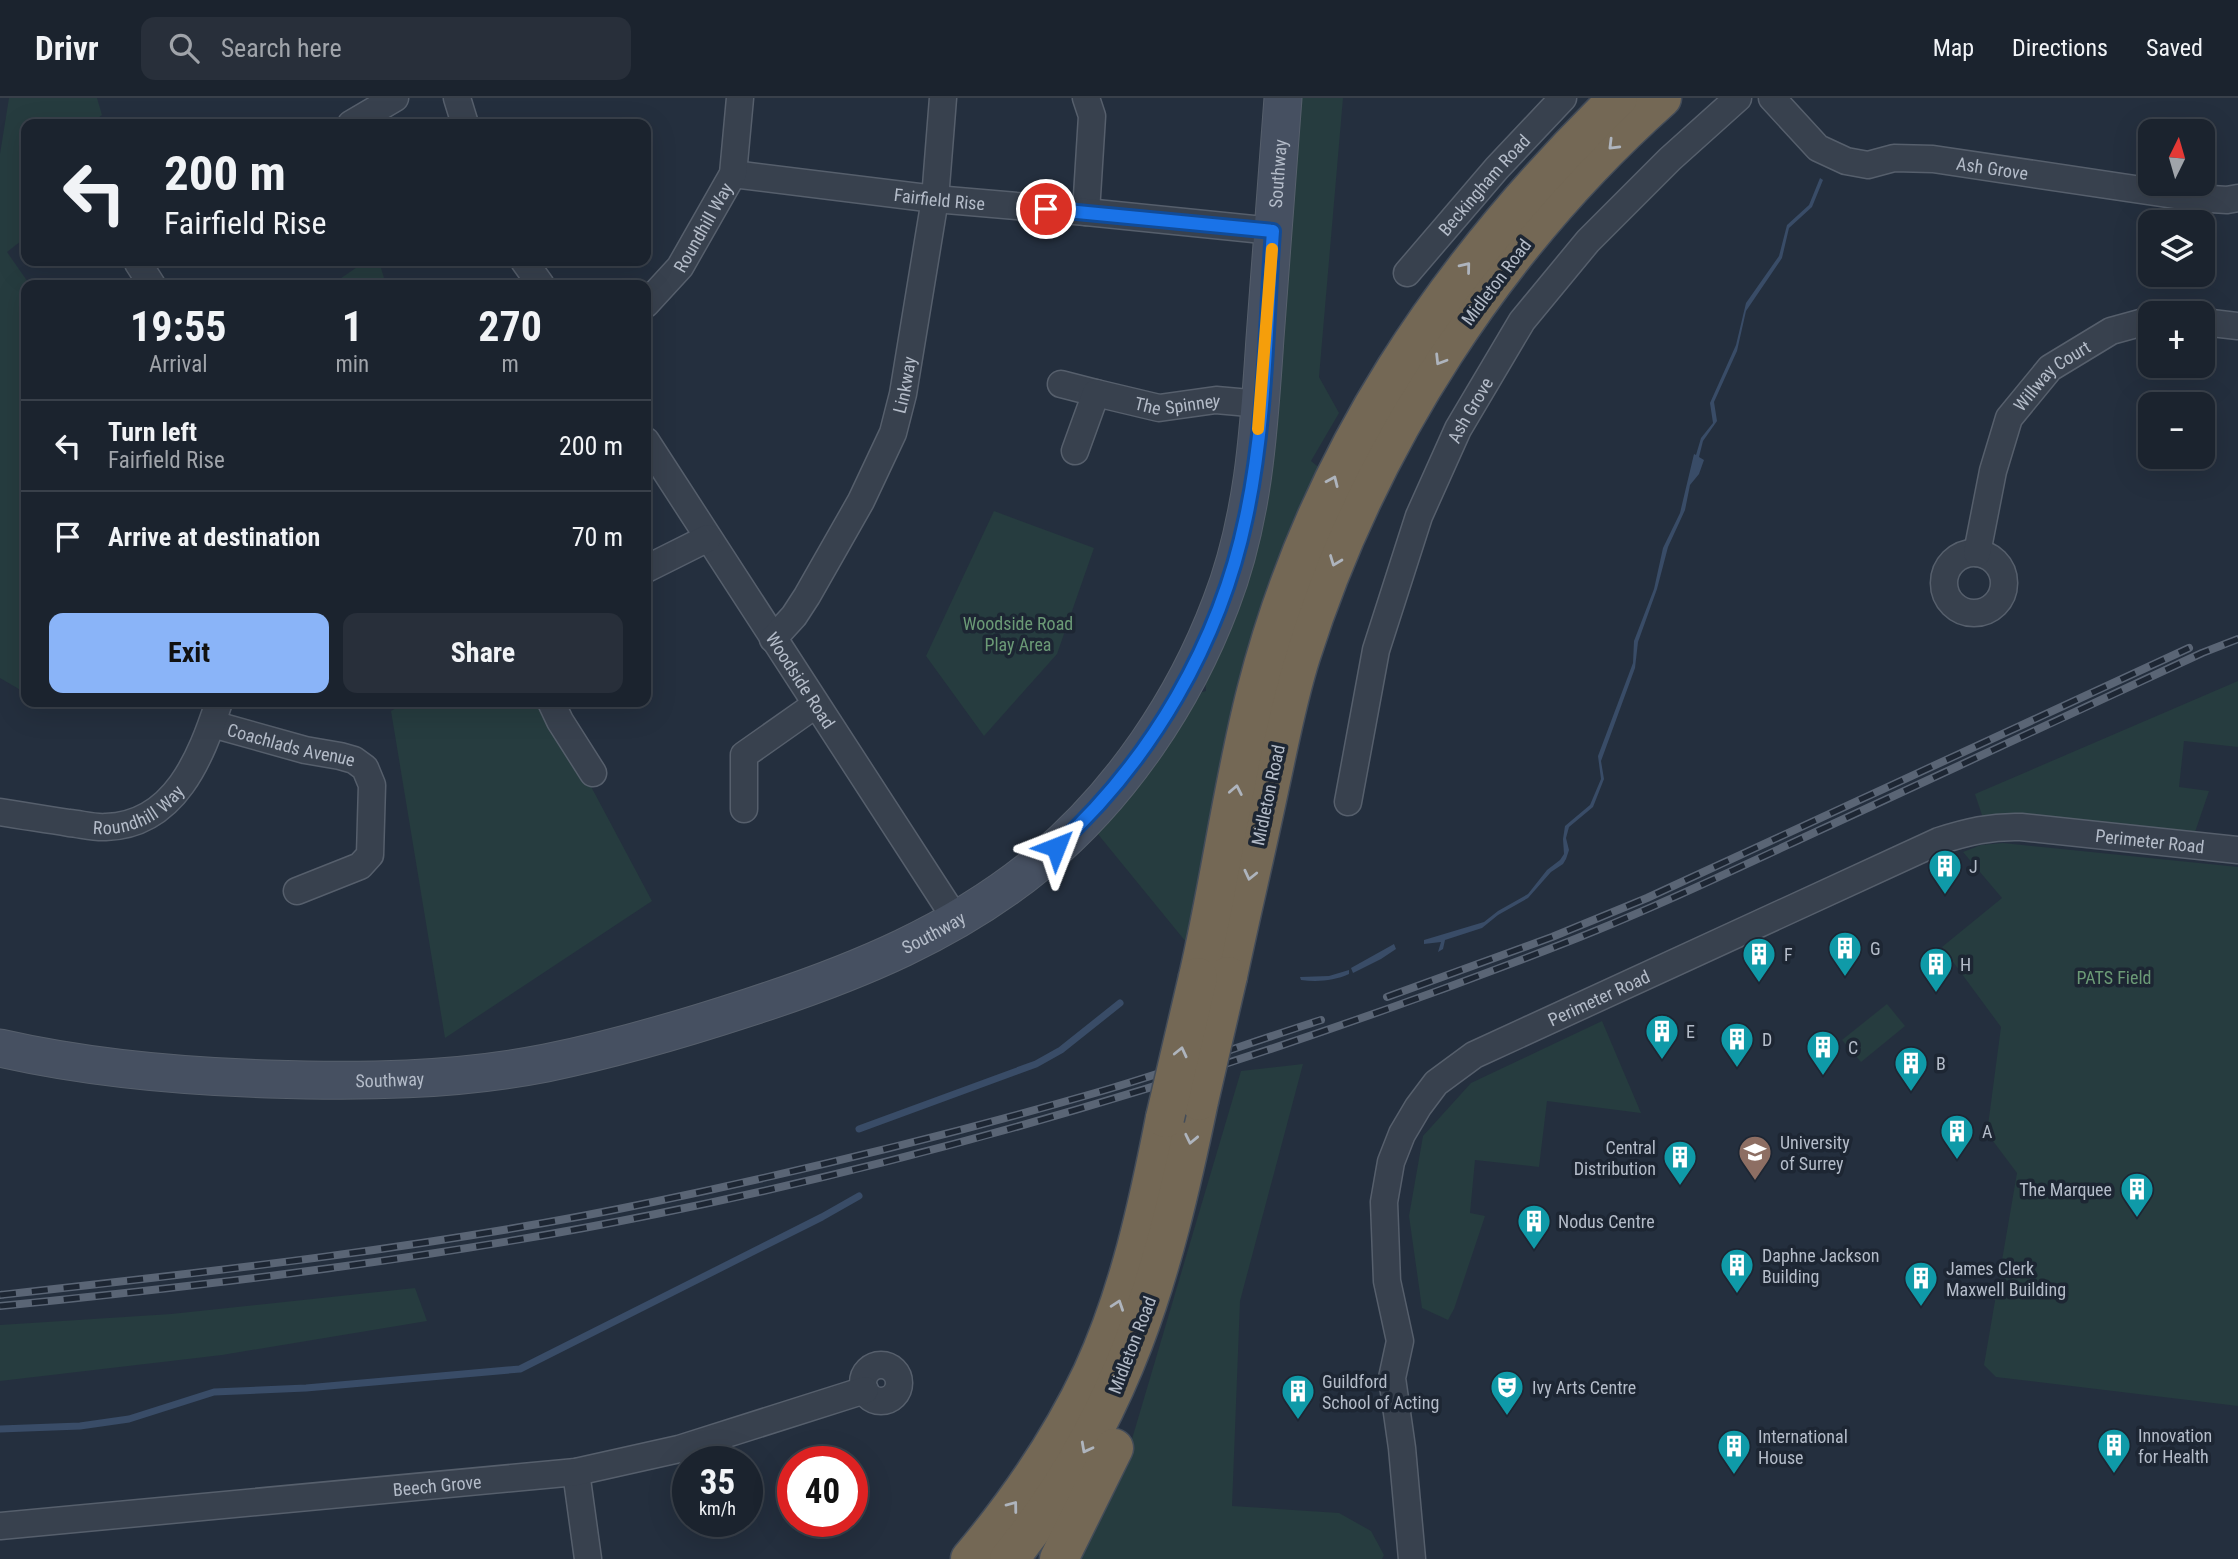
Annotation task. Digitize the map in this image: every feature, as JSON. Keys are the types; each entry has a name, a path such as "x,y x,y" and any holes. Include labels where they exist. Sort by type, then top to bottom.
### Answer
{"highway":[{"name":"Midleton Road","path":"1009,1559 1069,1478 1109,1402 1150,1300 1199,1101 1242,756 1264,662 1311,530 1342,462 1397,363 1448,288 1543,175 1618,98"},
{"name":"Midleton Road","path":"970,1559 999,1525 1046,1459 1092,1372 1133,1261 1166,1118 1213,977 1301,656 1340,548 1373,477 1438,361 1510,262 1546,217 1595,164 1662,98"},
{"path":"1059,1559 1134,1405 1155,1342 1170,1293 1182,1177"}],"street":[{"path":"359,119 395,98"},
{"path":"457,98 463,119"},
{"name":"Roundhill Way","path":"651,299 680,267 733,174 740,98"},
{"name":"Linkway","path":"773,639 794,616 807,596 861,501 893,433 903,394 935,200 943,98"},
{"path":"1086,98 1092,116 1086,212"},
{"name":"Southway","path":"0,1048 85,1065 212,1077 426,1079 547,1063 726,1015 843,974 904,949 957,920 1015,882 1069,836 1114,787 1142,750 1183,686 1223,601 1251,494 1261,404 1283,98"},
{"name":"Beckingham Road","path":"1407,273 1497,168 1563,98"},
{"name":"Ash Grove","path":"1348,802 1376,650 1419,516 1458,429 1522,321 1588,241 1661,168 1738,98"},
{"name":"Ash Grove","path":"1772,98 1818,148 1846,161 1868,165 1894,158 1933,159 2195,198 2238,198"},
{"name":"Fairfield Rise","path":"733,174 935,200 1273,231"},
{"path":"2215,323 2238,326"},
{"name":"Willway Court","path":"1977,553 1993,471 2009,418 2050,368 2111,331 2138,324"},
{"name":"The Spinney","path":"1061,384 1159,408 1216,400 1261,404"},
{"path":"1075,451 1096,393"},
{"name":"Woodside Road","path":"651,449 957,920"},
{"path":"651,566 708,538"},
{"path":"744,809 744,755 816,705"},
{"path":"553,707 593,773"},
{"name":"Roundhill Way","path":"0,812 103,828 135,822 163,806 180,789 194,769 215,713"},
{"name":"Coachlads Avenue","path":"215,713 305,750 354,760 365,768 372,785 370,855 360,866 298,891"},
{"name":"Perimeter Road","path":"1412,1559 1402,1448 1392,1378 1400,1340 1387,1281 1384,1202 1391,1163 1402,1133 1436,1083 1474,1055 1927,846 1965,832 1993,827 2021,827 2238,850"},
{"name":"Beech Grove","path":"0,1525 576,1472 679,1448 865,1390"},
{"path":"576,1472 588,1559"}],"green space":[{"path":"9,98 97,98 102,115 97,119 21,119 21,241 7,252 27,280 21,280 21,690 0,678 0,154"},
{"path":"1298,98 1343,98 1319,377 1339,413 1311,461 1322,470 1206,859 1186,942 1097,833 1158,760 1202,692 1206,691 1205,679"},
{"path":"359,266 380,266 385,280 338,280"},
{"name":"Woodside Road Play Area","path":"994,511 1094,548 1057,654 984,736 926,656"},
{"path":"2238,681 2238,747 2184,741 2179,787 2209,791 2194,835 1983,818 1975,794"},
{"path":"398,707 549,707 652,901 445,1038 391,711"},
{"name":"PATS Field","path":"2003,843 2238,867 2238,1406 1996,1377 1984,1365 2017,1173 1987,1133 2001,1027 1942,947 2002,898 1963,852 1981,845"},
{"path":"1887,1004 1905,1026 1861,1062 1842,1040"},
{"path":"1602,1021 1641,1113 1547,1101 1539,1167 1475,1160 1470,1213 1485,1216 1454,1309 1448,1320 1422,1308 1409,1216 1423,1136 1471,1083"},
{"path":"1303,1064 1240,1301 1232,1506 1339,1513 1371,1531 1384,1555 1382,1559 1076,1559 1132,1439 1241,1071"},
{"path":"415,1288 427,1321 222,1355 0,1381 0,1325 171,1314"}],"water":[{"path":"1820,178 1823,180 1812,207 1789,228 1782,258 1746,311 1737,351 1714,402 1717,421 1703,441 1699,457 1704,460 1699,474 1690,485 1685,510 1668,547 1657,589 1638,642 1635,668 1601,761 1604,779 1593,807 1569,827 1566,838 1569,850 1563,864 1551,872 1528,898 1498,915 1482,928 1445,940 1443,949 1438,952 1441,942 1424,944 1424,940 1484,922 1528,894 1564,854 1565,826 1590,805 1601,779 1598,756 1633,663 1634,641 1654,589 1663,548 1680,513 1694,454 1696,455 1701,438 1713,423 1710,403 1736,345 1746,303 1779,256 1787,225 1809,205"},
{"path":"1394,944 1396,949 1353,973 1351,968"},
{"path":"1349,970 1349,974 1325,980 1301,980 1300,977 1329,976"}],"waterway":[{"path":"859,1129 1036,1064 1061,1050 1120,1003"},
{"path":"0,1429 80,1426 129,1419 214,1392 306,1388 520,1369 859,1196"}],"railway":[{"path":"0,1306 329,1268 575,1230 885,1162 1112,1099 1336,1027 1592,932 1662,903 2202,653 2238,639"},
{"path":"1387,997 1552,937 1647,898 2189,648"},
{"path":"0,1295 409,1245 653,1202 875,1152 985,1123 1152,1076 1321,1020"}],"slow traffic":[{"path":"1258,429 1272,249"}],"place":[{"name":"J","path":"1945,896"},
{"name":"G","path":"1845,978"},
{"name":"F","path":"1759,984"},
{"name":"H","path":"1936,994"},
{"name":"E","path":"1662,1061"},
{"name":"D","path":"1737,1069"},
{"name":"C","path":"1823,1077"},
{"name":"B","path":"1911,1093"},
{"name":"A","path":"1957,1161"},
{"name":"University of Surrey","path":"1755,1182"},
{"name":"Central Distribution","path":"1680,1187"},
{"name":"The Marquee","path":"2137,1219"},
{"name":"Nodus Centre","path":"1534,1251"},
{"name":"Daphne Jackson Building","path":"1737,1295"},
{"name":"James Clerk Maxwell Building","path":"1921,1308"},
{"name":"Ivy Arts Centre","path":"1507,1417"},
{"name":"Guildford School of Acting","path":"1298,1421"},
{"name":"Innovation for Health","path":"2114,1475"},
{"name":"International House","path":"1734,1476"}],"route":[{"path":"1046,209 1273,231 1261,404 1253,475 1247,515 1223,601 1183,686 1153,734 1114,787 1056,847"}]}
